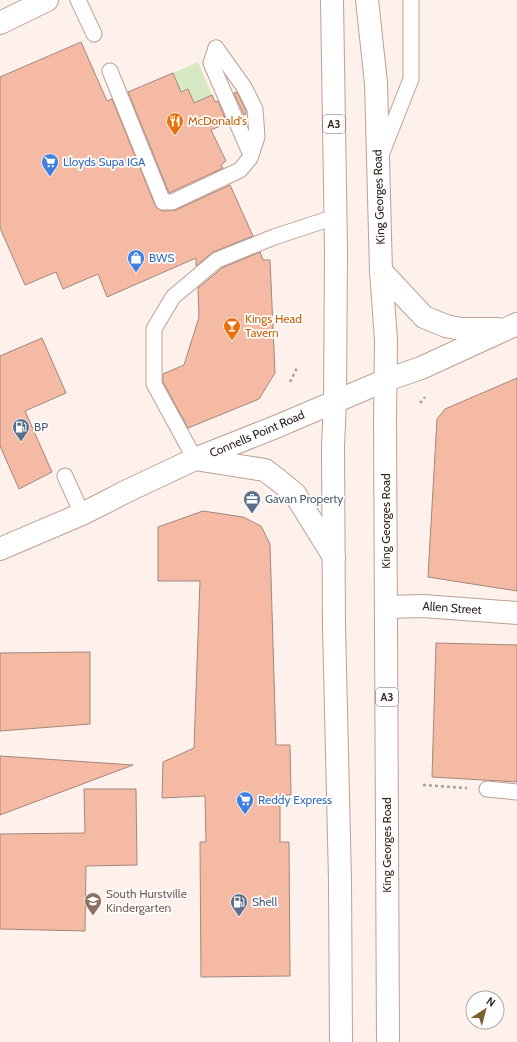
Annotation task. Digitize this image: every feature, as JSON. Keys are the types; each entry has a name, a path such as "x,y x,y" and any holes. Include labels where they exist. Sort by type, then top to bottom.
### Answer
{"main road":[{"path":"0,23 47,0"},
{"name":"A3","path":"332,0 336,272 335,401 333,446 334,626 340,880 341,1042"},
{"name":"King Georges Road","path":"366,0 376,83 381,271 386,340 385,420 388,1042"},
{"path":"381,271 424,317 461,330 512,327"},
{"name":"Connells Point Road","path":"0,549 82,514 195,459 278,426 386,380 421,368 512,327"},
{"path":"195,459 265,470 295,494 334,557"},
{"name":"Allen Street","path":"386,607 423,606 517,613"}],"lane":[{"path":"78,0 94,34"},
{"path":"378,165 411,79 412,0"},
{"path":"110,70 164,202 172,202 240,170 250,158 251,155 257,137 255,109 244,87 216,48 211,63 251,155"},
{"path":"195,459 154,384 154,329 173,297 217,260 274,237 335,217"},
{"path":"65,476 82,514"},
{"path":"487,789 517,792"}],"path":[{"path":"290,382 297,368"},
{"path":"420,403 425,397"},
{"path":"423,785 487,789"}],"green space":[{"path":"198,62 212,95 194,103 188,89 181,92 173,73"}],"building":[{"path":"81,42 107,101 112,99 155,205 158,209 163,211 176,210 230,185 253,236 213,252 196,266 196,258 107,297 98,274 63,289 56,272 25,285 0,228 0,77"},
{"name":"McDonald's","path":"173,73 181,92 188,89 194,103 212,95 215,102 218,101 227,123 211,130 226,161 221,165 223,168 169,193 128,92"},
{"path":"237,92 246,111 246,114 244,115 234,93"},
{"name":"Kings Head Tavern","path":"260,252 263,260 270,260 275,373 259,399 188,428 163,382 163,374 184,365 199,317 198,288 222,268"},
{"path":"42,338 66,393 25,411 52,472 19,489 0,446 0,356"},
{"path":"517,378 517,591 428,577 437,419 445,409"},
{"path":"203,511 243,517 261,526 270,544 276,745 290,745 291,795 280,795 280,842 289,842 290,976 201,977 200,842 206,842 205,796 162,798 163,762 194,748 200,581 158,581 158,527"},
{"path":"436,643 517,645 517,782 432,777"},
{"path":"90,652 90,724 0,731 0,653"},
{"path":"0,756 133,765 0,815"},
{"path":"84,789 136,789 137,865 86,866 85,931 0,929 0,834 85,833"}],"place":[{"name":"McDonald's","path":"175,136"},
{"name":"Lloyds Supa IGA","path":"50,177"},
{"name":"BWS","path":"136,273"},
{"name":"Kings Head Tavern","path":"232,341"},
{"name":"BP","path":"21,442"},
{"name":"Gavan Property","path":"252,514"},
{"name":"Reddy Express","path":"245,815"},
{"name":"South Hurstville Kindergarten","path":"93,916"},
{"name":"Shell","path":"239,917"}]}
